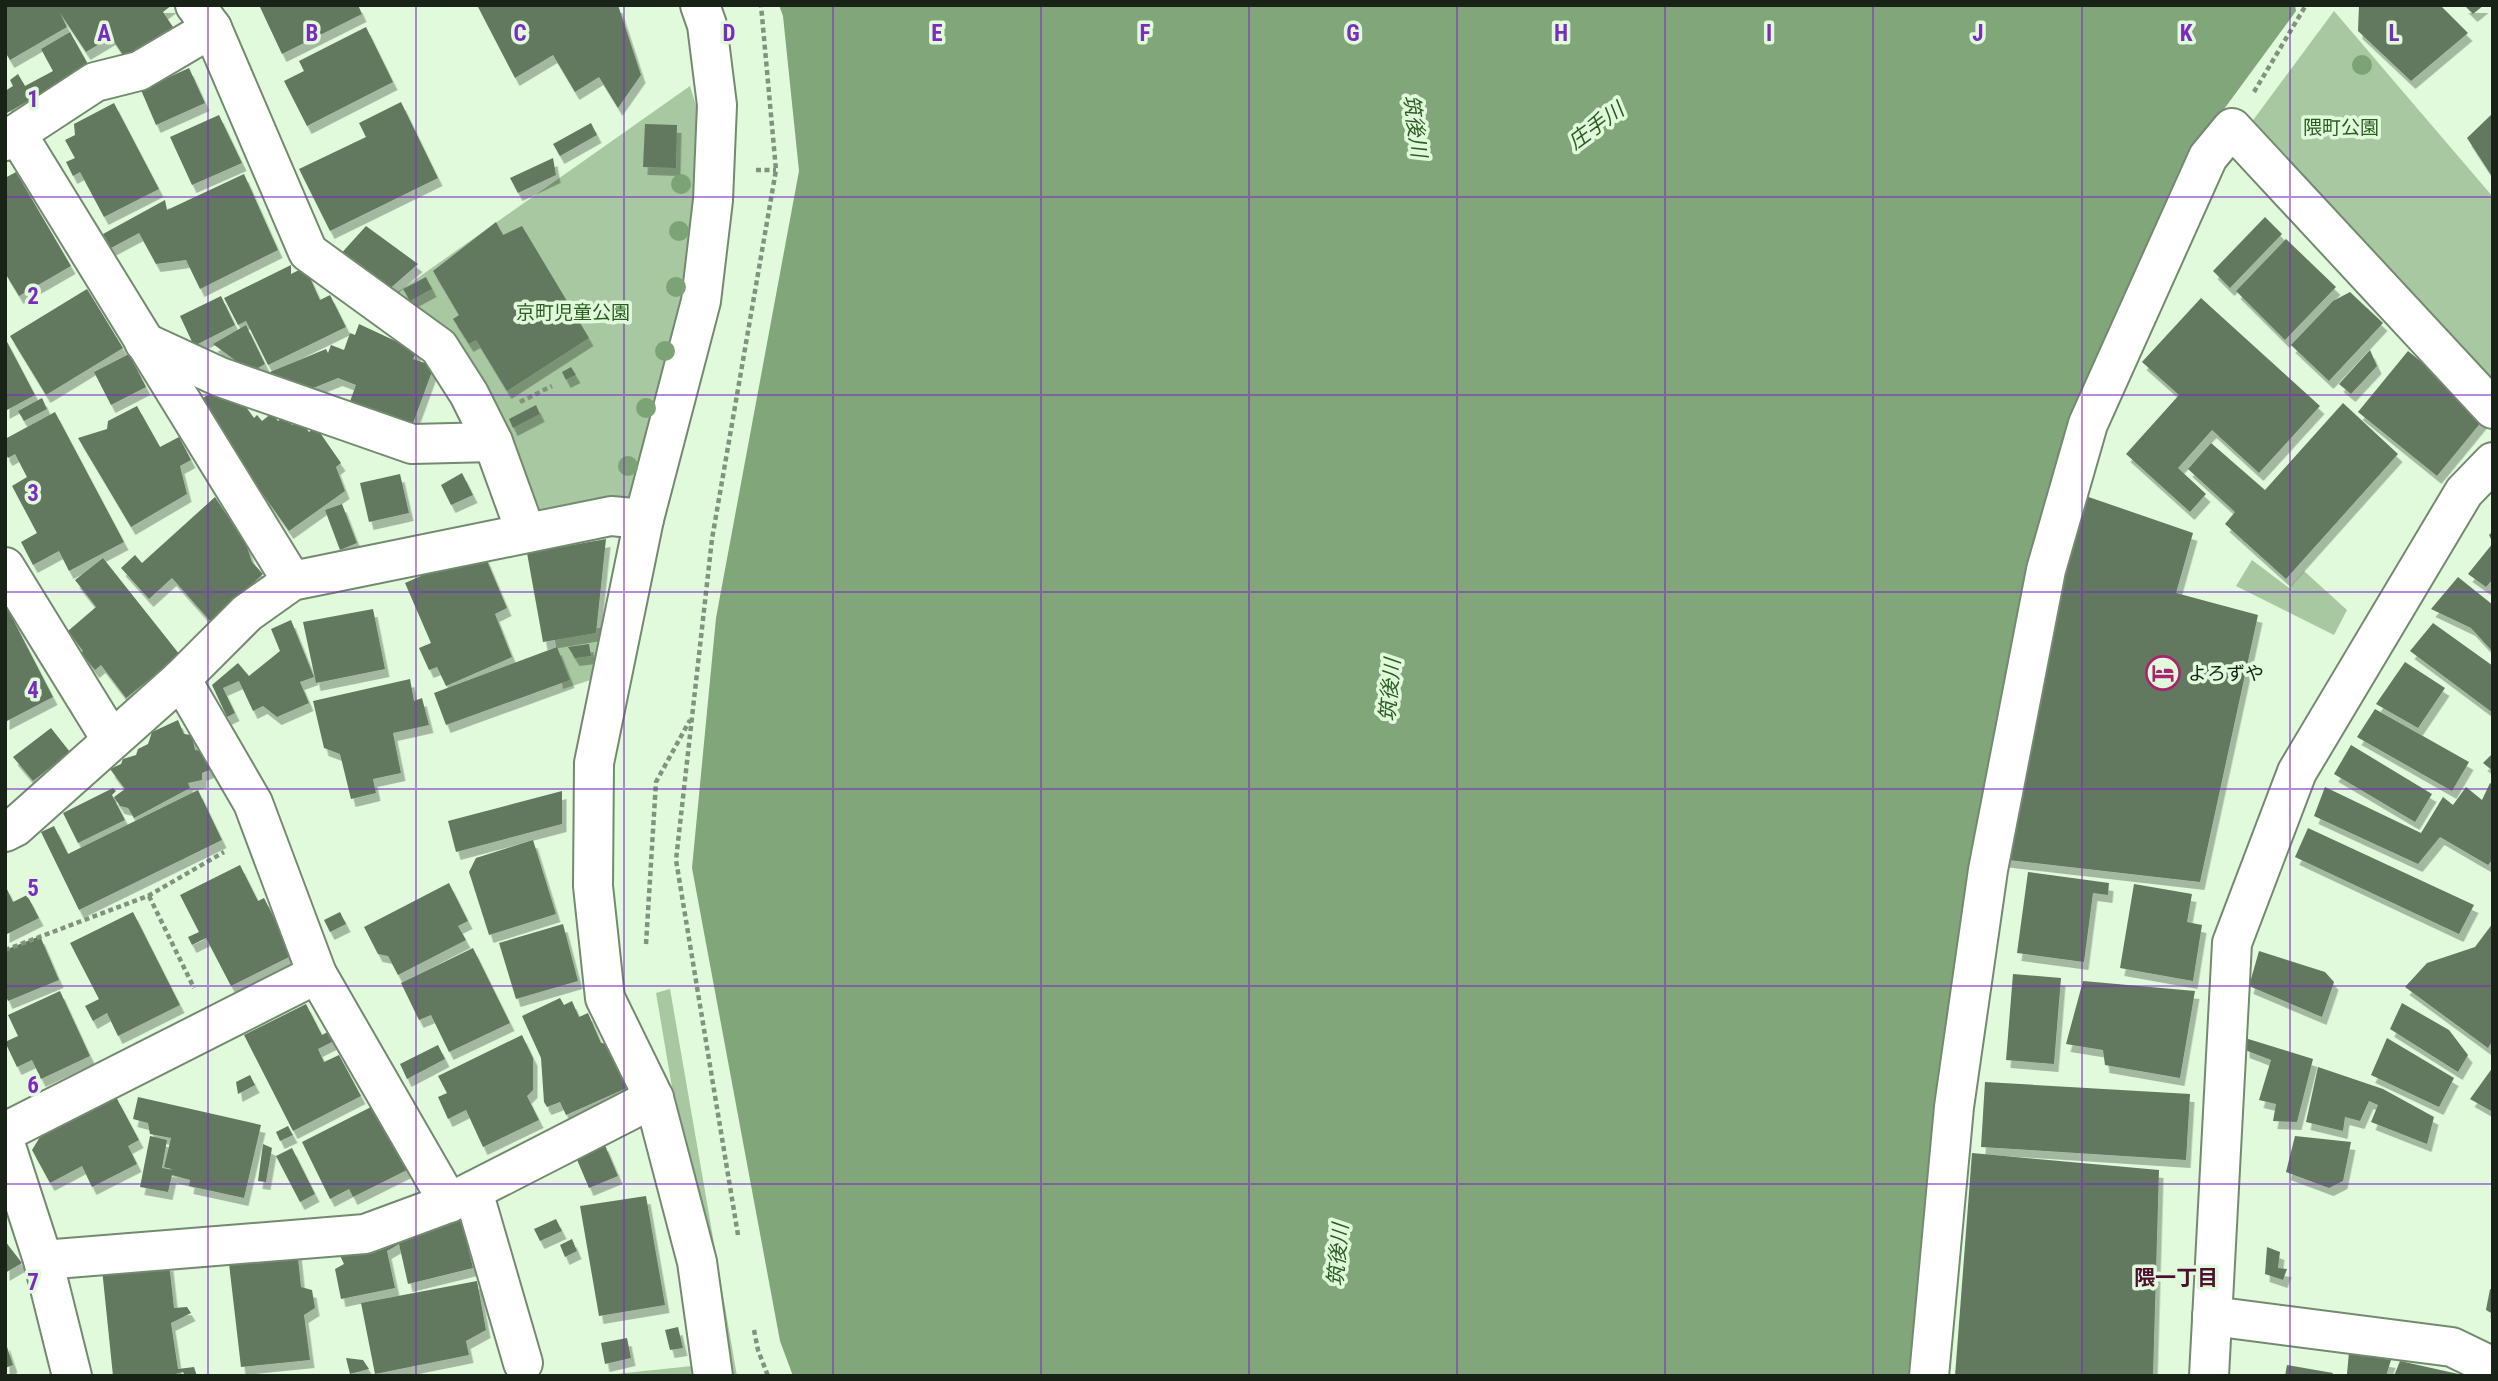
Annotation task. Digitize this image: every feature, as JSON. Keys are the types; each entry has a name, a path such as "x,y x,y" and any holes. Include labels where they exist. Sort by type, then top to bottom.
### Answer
{"street":[{"path":"700,5 707,25 717,105 713,200 701,301 644,519 594,763 593,886 605,998 654,1098 697,1262 713,1376"},
{"path":"292,581 144,342 11,137 95,82 139,71 203,17 307,252 439,347 469,394 492,442 526,533"},
{"path":"1929,1376 1954,1107 1989,870 2046,570 2088,424 2207,157 2232,128 2493,409"},
{"path":"144,342 220,377 412,444 492,442"},
{"path":"2209,1376 2232,943 2297,772 2464,492 2493,462"},
{"path":"5,832 15,827 181,679 247,613 292,581 611,516 644,519"},
{"path":"5,567 111,739"},
{"path":"181,679 253,803 317,974 461,1197 523,1363"},
{"path":"5,1132 317,974"},
{"path":"43,1260 365,1234 461,1197 654,1098"},
{"path":"5,1143 43,1260 72,1376"},
{"path":"2212,1316 2452,1347 2493,1367"}],"path":[{"path":"739,1241 676,860 712,539 776,170 761,5"},
{"path":"645,955 656,782 692,716"},
{"path":"5,950 148,895 264,830"},
{"path":"148,895 214,1027"},
{"path":"753,1323 758,1350 768,1376"}],"green space":[{"name":"隈町公園","path":"2334,11 2493,197 2493,408 2248,127"},
{"name":"京町児童公園","path":"690,86 705,134 701,301 634,506 535,514 392,296"},
{"path":"2252,560 2289,588 2304,571 2347,610 2334,635 2236,586"},
{"path":"614,626 606,675 563,689 554,634"},
{"path":"670,989 737,1376 721,1376 656,993"},
{"path":"692,1366 693,1376 597,1376"}],"water":[{"path":"779,5 2295,5 2296,11 2205,135 2082,404 1913,1376 793,1376 780,1341 692,868 716,618 799,171 783,16"}],"building":[{"path":"5,5 172,5 163,12 173,27 125,58 111,37 86,52 60,13 67,27 10,60 5,52"},
{"path":"259,5 358,5 362,14 282,54"},
{"path":"477,5 618,5 641,75 618,108 599,77 575,92 553,55 515,78"},
{"path":"2359,5 2440,5 2468,33 2411,81 2358,31"},
{"path":"2464,5 2484,5 2473,14"},
{"path":"366,27 393,82 307,126 284,81 304,71 299,61"},
{"path":"70,32 89,66 7,113 5,91 13,86 10,80 18,74 25,86 53,71 41,49"},
{"path":"189,68 205,103 156,125 141,90"},
{"path":"401,102 438,178 330,231 299,169 366,137 359,123"},
{"path":"114,103 159,189 104,217 80,172 73,176 66,162 75,158 65,140 75,135 74,124"},
{"path":"2493,113 2493,178 2467,138"},
{"path":"219,115 242,163 192,185 170,137"},
{"path":"591,123 597,135 560,156 553,144"},
{"path":"645,124 677,125 676,168 643,167"},
{"path":"553,158 556,175 518,193 510,178"},
{"path":"16,172 71,266 19,296 5,273 5,178"},
{"path":"244,174 278,250 200,289 186,260 156,264 139,233 111,248 103,234 165,200 167,210"},
{"path":"2265,217 2282,234 2230,288 2213,271"},
{"path":"496,222 503,235 522,226 589,338 507,391 476,340 469,344 453,319 459,315 433,271"},
{"path":"366,226 418,264 386,292 338,257"},
{"path":"2286,239 2336,287 2285,340 2236,291"},
{"path":"291,265 291,274 305,267 320,300 330,295 346,327 268,365 246,321 238,325 224,298"},
{"path":"426,277 432,289 410,301 403,289"},
{"path":"87,289 123,348 46,395 10,336"},
{"path":"2350,292 2383,323 2329,381 2291,345 2333,301"},
{"path":"221,296 235,325 194,346 180,316"},
{"path":"2201,298 2320,406 2259,473 2212,430 2178,468 2206,494 2190,512 2126,454 2179,395 2142,362"},
{"path":"359,324 417,351 413,359 434,366 412,426 349,404 356,385 338,378 301,393 276,384 270,372 326,349 328,353 331,345 344,350 350,333 355,335"},
{"path":"246,325 265,364 251,372 213,344"},
{"path":"5,338 35,395 5,411"},
{"path":"2370,350 2377,366 2351,394 2339,384"},
{"path":"2408,351 2487,415 2437,476 2358,412"},
{"path":"129,354 146,387 111,405 94,372"},
{"path":"571,367 576,375 566,380 562,372"},
{"path":"218,388 243,403 254,418 257,415 262,421 272,413 278,421 286,415 292,425 300,420 309,432 316,427 341,463 336,467 345,491 289,531 233,452 203,398"},
{"path":"42,398 47,409 24,421 18,411"},
{"path":"2343,403 2398,454 2286,579 2225,524 2235,512 2188,469 2211,443 2265,490"},
{"path":"536,405 540,414 513,428 509,419"},
{"path":"137,406 160,447 179,437 191,460 180,466 187,494 131,527 78,438 107,429 108,421"},
{"path":"55,412 124,542 69,571 59,551 33,565 21,542 37,533 12,486 27,477 15,454 8,458 5,453 5,439"},
{"path":"462,473 473,495 451,505 441,485"},
{"path":"400,474 409,513 369,522 360,483"},
{"path":"2077,493 2193,533 2176,593 2258,615 2200,882 2000,859"},
{"path":"215,497 246,544 252,562 263,574 211,622 172,578 149,599 121,568 135,555 142,563"},
{"path":"342,504 357,543 340,550 325,510"},
{"path":"606,539 596,633 543,642 527,553"},
{"path":"2493,543 2493,579 2486,587 2468,574"},
{"path":"482,549 507,608 495,614 512,657 446,686 437,667 429,670 419,648 431,643 405,583"},
{"path":"103,558 180,655 126,698 101,665 95,670 68,631 96,607 75,580"},
{"path":"2458,577 2493,605 2493,652 2471,628 2431,609"},
{"path":"5,604 53,697 5,722"},
{"path":"373,609 385,669 316,683 303,622"},
{"path":"291,620 314,677 300,682 309,703 277,717 263,706 253,711 239,681 223,688 235,713 227,717 212,685 238,663 249,676 280,651 271,629"},
{"path":"2433,623 2493,666 2493,713 2410,651"},
{"path":"589,644 591,656 575,658 568,647"},
{"path":"557,647 570,680 446,725 434,693"},
{"path":"2405,662 2445,688 2418,728 2376,704"},
{"path":"410,679 414,701 422,698 429,725 393,733 401,773 373,779 376,793 351,799 340,754 324,748 313,701"},
{"path":"2375,709 2469,762 2452,791 2357,737"},
{"path":"178,720 184,734 192,735 195,750 204,751 212,769 202,773 202,780 188,783 190,788 134,818 128,808 120,806 114,797 125,789 110,769 121,764 123,759 136,755 138,749 148,744 152,732"},
{"path":"51,728 70,752 33,781 13,757"},
{"path":"2351,745 2432,794 2415,822 2334,774"},
{"path":"2493,753 2493,771 2483,763"},
{"path":"2490,783 2493,785 2493,859 2488,865 2440,837 2418,864 2314,816 2325,787 2421,833 2443,797 2453,805 2466,787 2482,800"},
{"path":"113,788 116,791 112,795 125,820 78,843 63,813"},
{"path":"198,790 222,840 79,910 41,832 54,826 68,854"},
{"path":"562,791 562,824 456,852 448,821"},
{"path":"2308,828 2474,905 2459,934 2295,857"},
{"path":"533,840 556,914 489,935 469,872 476,858"},
{"path":"240,865 258,901 264,898 293,955 231,986 206,938 192,945 188,937 199,932 180,895"},
{"path":"2028,872 2109,883 2108,895 2093,893 2084,962 2017,953"},
{"path":"449,883 468,921 458,926 466,940 398,975 388,956 378,954 364,927"},
{"path":"2134,884 2192,894 2187,922 2202,925 2193,981 2120,968"},
{"path":"5,885 13,902 27,895 39,918 5,935"},
{"path":"133,912 180,1005 118,1036 107,1013 93,1021 85,1006 99,999 70,943"},
{"path":"340,912 346,924 330,932 324,920"},
{"path":"2493,923 2493,1040 2488,1048 2405,987 2427,963 2475,947"},
{"path":"563,924 578,981 516,999 499,943"},
{"path":"40,936 59,980 8,1001 5,994 5,950"},
{"path":"473,948 510,1023 449,1052 431,1015 419,1020 401,983"},
{"path":"2259,951 2325,972 2334,982 2322,1017 2249,986"},
{"path":"2013,974 2061,978 2054,1064 2006,1060"},
{"path":"2083,981 2195,991 2180,1078 2105,1065 2103,1050 2066,1044"},
{"path":"60,991 90,1056 41,1079 32,1060 17,1067 5,1042 18,1036 8,1015"},
{"path":"560,998 564,1005 572,1001 579,1017 588,1013 601,1043 610,1044 629,1087 566,1115 560,1102 547,1107 544,1102 541,1058 522,1016"},
{"path":"2402,1003 2449,1030 2468,1055 2458,1072 2390,1029"},
{"path":"306,1004 322,1035 335,1028 340,1038 318,1049 324,1062 339,1055 361,1096 293,1131 244,1035"},
{"path":"522,1035 533,1058 533,1090 527,1096 539,1120 483,1147 466,1110 448,1119 438,1097 447,1093 438,1076"},
{"path":"2245,1038 2313,1059 2297,1122 2273,1121 2276,1104 2259,1100 2271,1060 2245,1050"},
{"path":"2387,1038 2454,1078 2439,1107 2371,1075"},
{"path":"438,1045 445,1059 407,1079 400,1064"},
{"path":"2318,1067 2383,1089 2434,1117 2427,1144 2371,1122 2378,1105 2369,1101 2360,1121 2345,1117 2343,1131 2306,1122"},
{"path":"2493,1067 2493,1112 2470,1099"},
{"path":"250,1075 255,1085 238,1094 236,1082"},
{"path":"1985,1082 2190,1094 2186,1160 1981,1147"},
{"path":"116,1097 139,1140 128,1146 137,1164 92,1187 82,1166 50,1183 32,1150 40,1137"},
{"path":"138,1097 261,1125 244,1198 189,1186 190,1180 172,1175 168,1192 140,1187 150,1136 167,1140 162,1168 174,1170 164,1167 171,1138 150,1134 148,1123 133,1119"},
{"path":"373,1106 411,1168 353,1197 349,1189 330,1199 302,1142"},
{"path":"288,1126 293,1135 280,1141 276,1132"},
{"path":"2295,1136 2351,1142 2343,1181 2329,1188 2286,1172"},
{"path":"604,1143 618,1176 589,1188 575,1155"},
{"path":"263,1144 272,1148 266,1182 258,1181"},
{"path":"292,1148 315,1194 300,1202 276,1156"},
{"path":"1972,1153 2159,1170 2153,1376 1955,1376"},
{"path":"646,1196 665,1305 599,1316 580,1206"},
{"path":"460,1215 473,1268 408,1284 399,1244 387,1251 395,1288 341,1299 335,1269 344,1264 337,1249"},
{"path":"556,1219 562,1231 540,1241 534,1229"},
{"path":"572,1239 577,1251 565,1257 560,1245"},
{"path":"5,1241 22,1263 5,1273"},
{"path":"2267,1247 2280,1252 2278,1268 2287,1269 2283,1280 2265,1274"},
{"path":"297,1248 301,1287 312,1290 315,1308 304,1315 310,1360 241,1367 228,1255"},
{"path":"169,1263 174,1308 187,1307 191,1313 171,1323 178,1369 194,1367 197,1376 185,1376 183,1372 168,1376 113,1376 102,1269"},
{"path":"477,1281 486,1330 466,1341 469,1355 375,1374 361,1303"},
{"path":"2490,1289 2493,1290 2493,1314 2486,1310"},
{"path":"678,1327 683,1348 670,1350 665,1330"},
{"path":"627,1338 631,1358 605,1364 601,1343"},
{"path":"5,1341 13,1365 5,1368"},
{"path":"2349,1352 2391,1360 2386,1376 2347,1374"},
{"path":"346,1358 363,1360 369,1369 350,1374"},
{"path":"2400,1361 2463,1375 2463,1376 2394,1376"},
{"path":"2287,1365 2333,1373 2331,1376 2285,1376"}],"place":[{"name":"よろずや","path":"2163,673"}],"district":[{"name":"隈一丁目","path":"2176,1278"}],"water label":[{"name":"筑後川","path":"1415,126"},
{"name":"庄手川","path":"1596,126"},
{"name":"筑後川","path":"1390,690"},
{"name":"筑後川","path":"1338,1255"}]}
